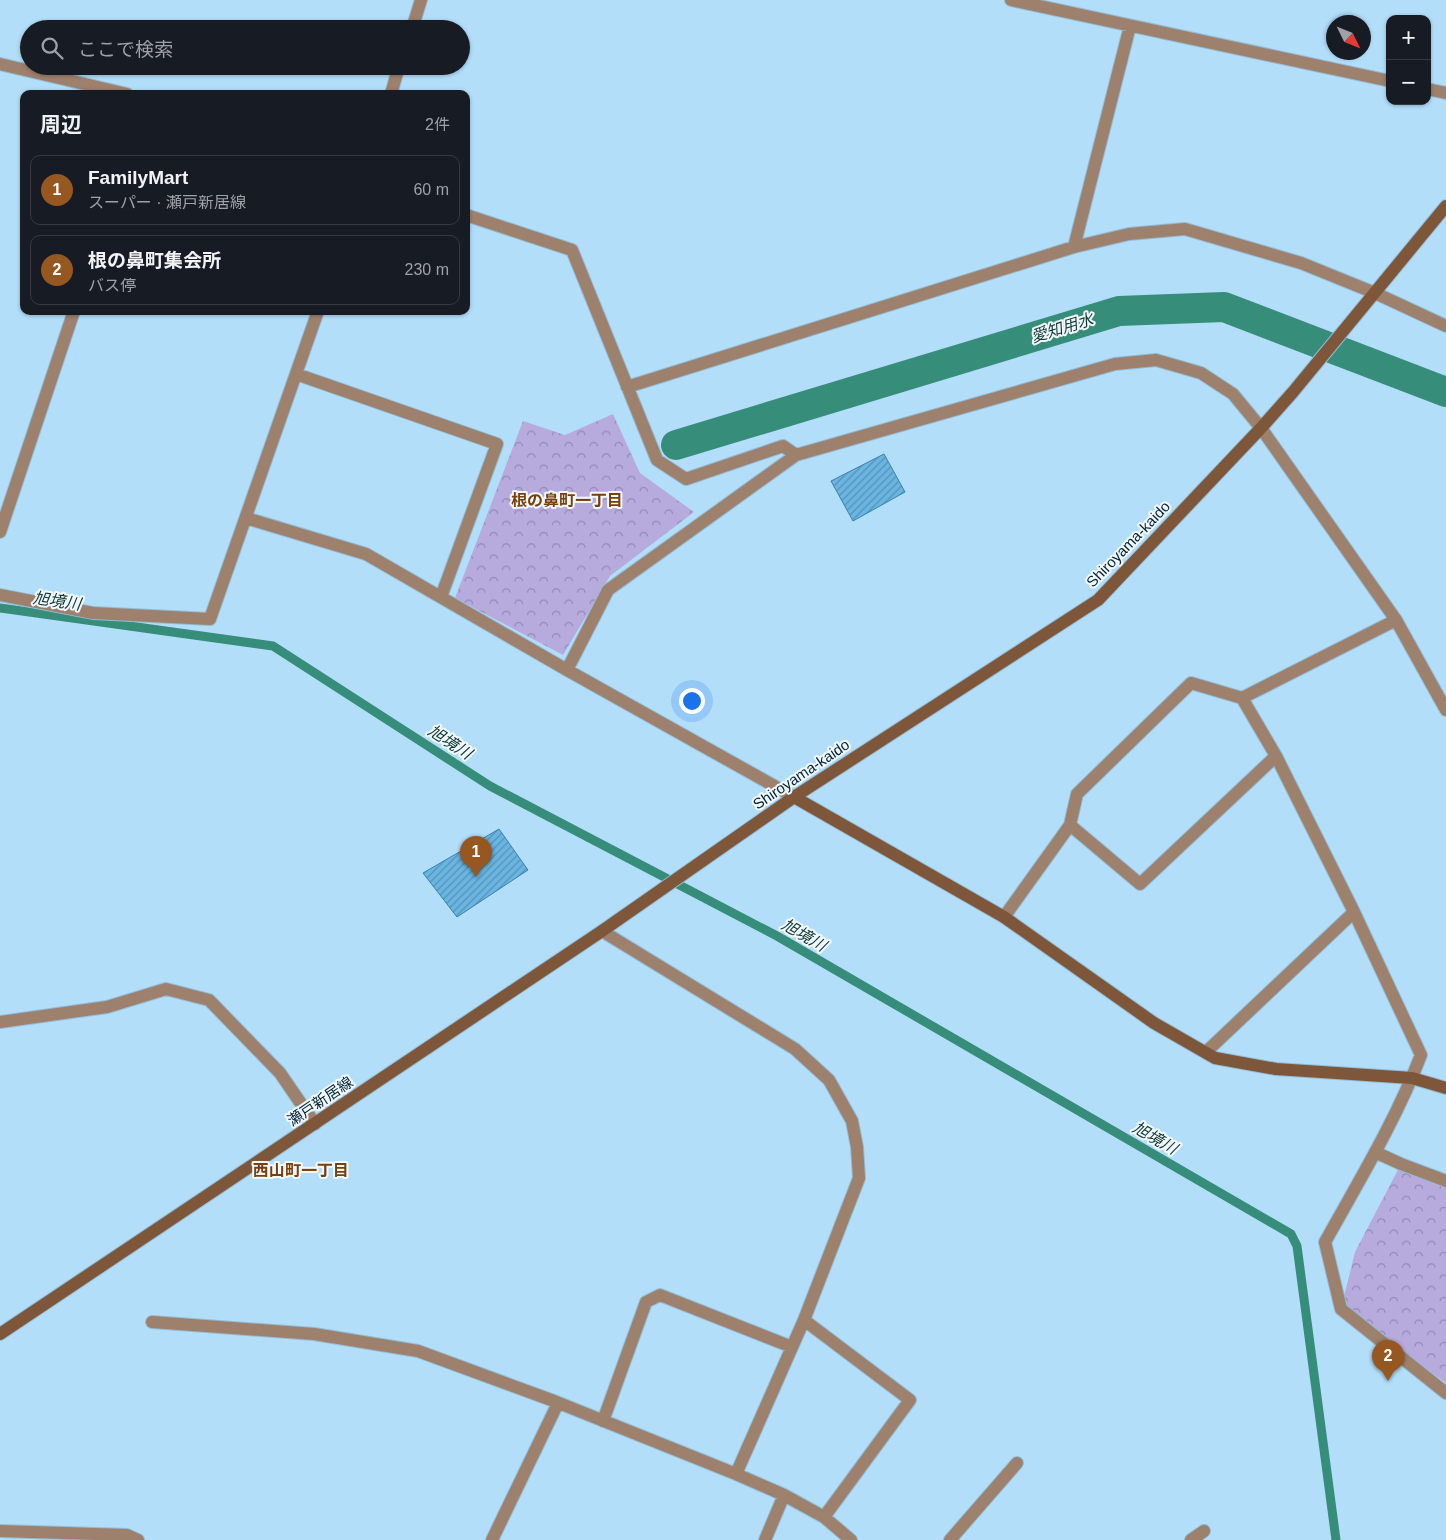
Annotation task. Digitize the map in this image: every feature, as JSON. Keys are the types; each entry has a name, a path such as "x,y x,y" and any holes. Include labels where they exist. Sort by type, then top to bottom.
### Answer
{"street":[{"path":"415,20 421,0"},
{"path":"1010,0 1386,80"},
{"path":"1074,247 1130,26"},
{"path":"0,64 20,69"},
{"path":"47,75 110,90"},
{"path":"392,90 397,75"},
{"path":"1431,90 1446,93"},
{"name":"Shiroyama-kaido","path":"656,894 794,797 1098,600 1293,392 1446,206"},
{"path":"470,215 572,250 657,460 686,479 783,446 796,455"},
{"path":"627,387 1074,247 1129,234 1185,229 1301,263 1375,293 1446,326"},
{"path":"0,532 73,315"},
{"path":"0,595 93,613 210,619 317,315"},
{"path":"567,670 608,590 796,455 1114,364 1156,360 1201,373 1233,394 1261,428 1396,620 1446,710"},
{"path":"296,374 497,444 441,597"},
{"path":"246,518 366,554 1004,917 1154,1023 1216,1058 1276,1069 1412,1078 1446,1088"},
{"path":"1242,698 1396,620"},
{"path":"1004,917 1070,825 1077,794 1191,683 1242,698 1276,756 1354,912 1421,1055 1412,1078 1375,1152 1325,1242 1341,1309 1446,1393"},
{"path":"1070,825 1140,884 1276,756"},
{"name":"瀬戸新居線","path":"0,1334 656,894"},
{"path":"1206,1052 1354,912"},
{"path":"602,931 796,1049 829,1080 852,1121 857,1147 859,1178 804,1320 736,1474"},
{"path":"0,1022 108,1007 166,989 209,1000 280,1073 315,1124"},
{"path":"1375,1152 1446,1181"},
{"path":"602,1421 646,1302 660,1296 792,1347"},
{"path":"804,1320 910,1400 824,1516"},
{"path":"152,1322 314,1334 418,1351 558,1403 736,1474 784,1495 824,1516 852,1540"},
{"path":"492,1540 558,1403"},
{"path":"950,1540 1017,1463"},
{"path":"765,1540 784,1495"},
{"path":"0,1531 127,1535 138,1540"},
{"path":"1191,1540 1204,1531"}],"green space":[{"path":"613,414 640,473 694,512 610,576 563,655 455,598 523,421 565,435"},
{"path":"1401,1164 1446,1184 1446,1383 1341,1309 1355,1252"}],"building":[{"path":"884,454 905,492 853,521 831,481"},
{"path":"499,829 528,870 457,917 423,873"}],"waterway":[{"name":"愛知用水","path":"676,445 1119,311 1224,307 1446,392"},
{"name":"旭境川","path":"0,608 273,646 490,786 777,936 1291,1234 1297,1246 1336,1540"}],"place":[{"name":"FamilyMart","path":"476,877"},
{"name":"根の鼻町集会所","path":"1388,1381"}],"district":[{"name":"根の鼻町一丁目","path":"567,500"},
{"name":"西山町一丁目","path":"301,1170"}]}
